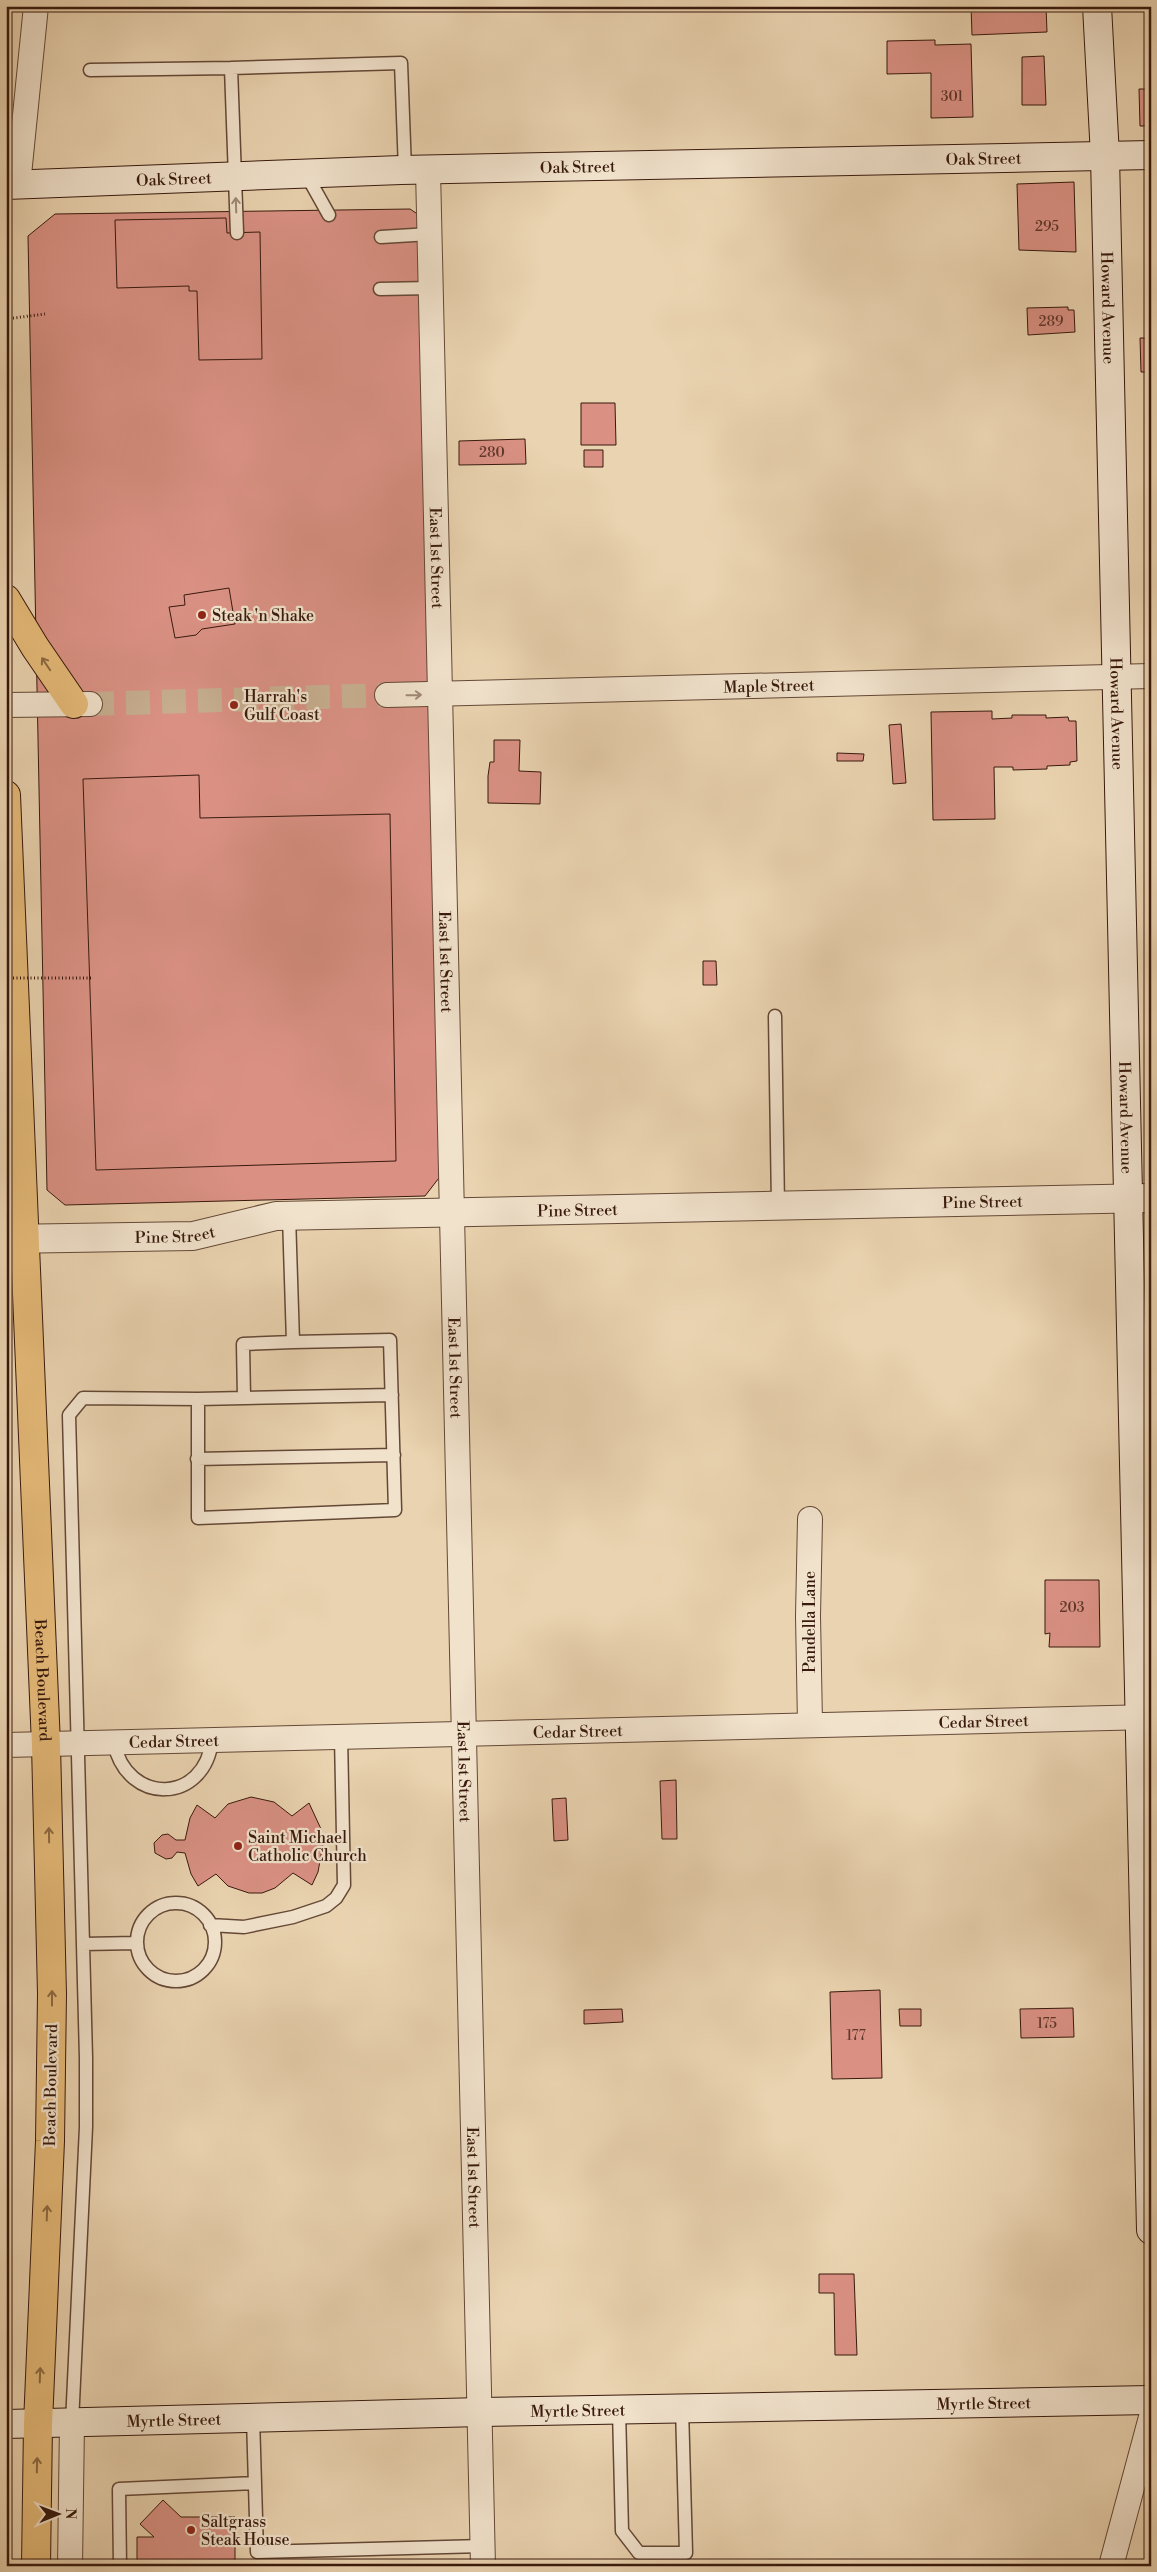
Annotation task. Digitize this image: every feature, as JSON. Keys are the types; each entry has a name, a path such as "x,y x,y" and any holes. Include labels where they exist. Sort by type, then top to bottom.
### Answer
{"main road":[{"name":"Howard Avenue","path":"1097,6 1105,156 1116,676 1139,1198 1151,2230"},
{"name":"Oak Street","path":"12,185 417,170 1151,155"},
{"path":"6,599 35,647 82,704"},
{"name":"Beach Boulevard","path":"6,795 15,1239 46,1745 52,1994 50,2140 38,2424 36,2566"},
{"name":"Pine Street","path":"15,1239 193,1236 276,1216 1139,1198"},
{"name":"Myrtle Street","path":"6,2424 481,2412 1151,2400"}],"street":[{"path":"12,185 36,6"},
{"name":"East 1st Street","path":"417,170 430,234 483,2556"},
{"name":"Maple Street","path":"387,695 1151,676"},
{"path":"6,705 82,704"},
{"name":"Pandella Lane","path":"810,1519 808,1616 810,1724"},
{"name":"Cedar Street","path":"6,1745 465,1732 1145,1717"},
{"path":"1111,2566 1151,2418"},
{"path":"70,2566 72,2423"}],"lane":[{"path":"90,70 231,68 401,62 417,170"},
{"path":"231,68 237,233"},
{"path":"306,174 329,215"},
{"path":"381,236 430,234"},
{"path":"380,289 431,288"},
{"path":"775,1016 778,1206"},
{"path":"289,1216 293,1342"},
{"path":"198,1399 198,1518 395,1510 390,1340 243,1344 244,1398"},
{"path":"72,2423 86,2128 79,1744 69,1415 83,1398 198,1399 392,1395"},
{"path":"197,1459 394,1455"},
{"path":"210,1925 244,1927 269,1924 326,1906 336,1898 344,1885 341,1736"},
{"path":"114,1743 117,1756 132,1778 144,1786 157,1789 171,1789 187,1783 200,1772 211,1752 212,1740"},
{"path":"172,1903 194,1908 204,1915 210,1925 214,1943 209,1962 195,1975 185,1980 162,1979 152,1973 142,1960 137,1944 138,1932 143,1921 160,1906 172,1903"},
{"path":"83,1944 137,1944"},
{"path":"619,2410 622,2531 639,2553 686,2553 682,2408"},
{"path":"253,2418 257,2552 483,2556"},
{"path":"120,2566 119,2489 255,2483"}],"path":[{"path":"6,320 45,314"},
{"path":"6,978 90,978"}],"building":[{"path":"971,6 1046,6 1047,32 972,35"},
{"path":"935,40 935,45 971,44 973,117 931,118 931,73 887,74 887,41"},
{"path":"1044,56 1046,105 1022,105 1022,57"},
{"path":"1139,89 1151,89 1151,126 1140,126"},
{"path":"1074,182 1076,252 1019,250 1017,184"},
{"name":"Harrah's Gulf Coast","path":"410,209 419,215 442,1174 425,1196 65,1205 47,1190 28,236 55,214"},
{"path":"226,218 227,233 260,232 262,359 199,360 197,291 189,291 189,286 117,288 115,220"},
{"path":"1068,307 1068,310 1074,310 1075,332 1028,335 1027,308"},
{"path":"1140,338 1151,338 1151,372 1141,372"},
{"path":"581,403 615,403 616,445 581,445"},
{"path":"525,439 526,464 459,465 459,441"},
{"path":"584,450 603,450 603,467 584,467"},
{"name":"Steak 'n Shake","path":"229,588 235,624 202,629 196,635 175,638 169,607 185,605 184,595"},
{"path":"992,711 992,719 1012,718 1012,715 1046,715 1046,718 1068,717 1069,721 1076,721 1077,761 1070,762 1070,765 1047,766 1047,769 1013,770 1013,767 994,767 995,819 933,820 931,712"},
{"path":"901,724 906,783 893,784 889,725"},
{"path":"494,740 520,740 519,771 541,772 540,804 488,803 488,776 490,762 494,762"},
{"path":"837,753 864,754 863,761 837,761"},
{"path":"199,775 200,818 390,814 396,1161 96,1170 83,779"},
{"path":"703,961 716,961 717,985 703,985"},
{"path":"1045,1580 1099,1580 1100,1647 1049,1647 1050,1633 1045,1634"},
{"path":"676,1780 677,1839 662,1839 660,1781"},
{"name":"Saint Michael Catholic Church","path":"251,1797 274,1802 292,1816 309,1803 321,1829 323,1844 318,1872 312,1885 293,1873 275,1888 262,1893 249,1893 228,1886 216,1874 198,1886 191,1874 185,1853 177,1852 172,1858 166,1859 155,1853 154,1843 162,1835 168,1834 176,1840 185,1840 190,1818 197,1805 215,1818 228,1804"},
{"path":"566,1798 568,1840 554,1841 552,1799"},
{"path":"880,1990 882,2078 832,2079 830,1992"},
{"path":"1073,2008 1074,2037 1021,2038 1020,2009"},
{"path":"622,2009 623,2022 584,2024 584,2010"},
{"path":"899,2009 921,2009 921,2026 900,2026"},
{"path":"819,2274 854,2274 857,2355 835,2355 834,2293 819,2293"},
{"name":"Saltgrass Steak House","path":"163,2500 181,2517 235,2517 235,2566 137,2566 137,2537 154,2537 140,2524"}],"tunnel":[{"path":"90,704 387,695"}],"place":[{"name":"Steak 'n Shake","path":"202,615"},
{"name":"Harrah's Gulf Coast","path":"234,705"},
{"name":"Saint Michael Catholic Church","path":"238,1846"},
{"name":"Saltgrass Steak House","path":"191,2530"}]}
